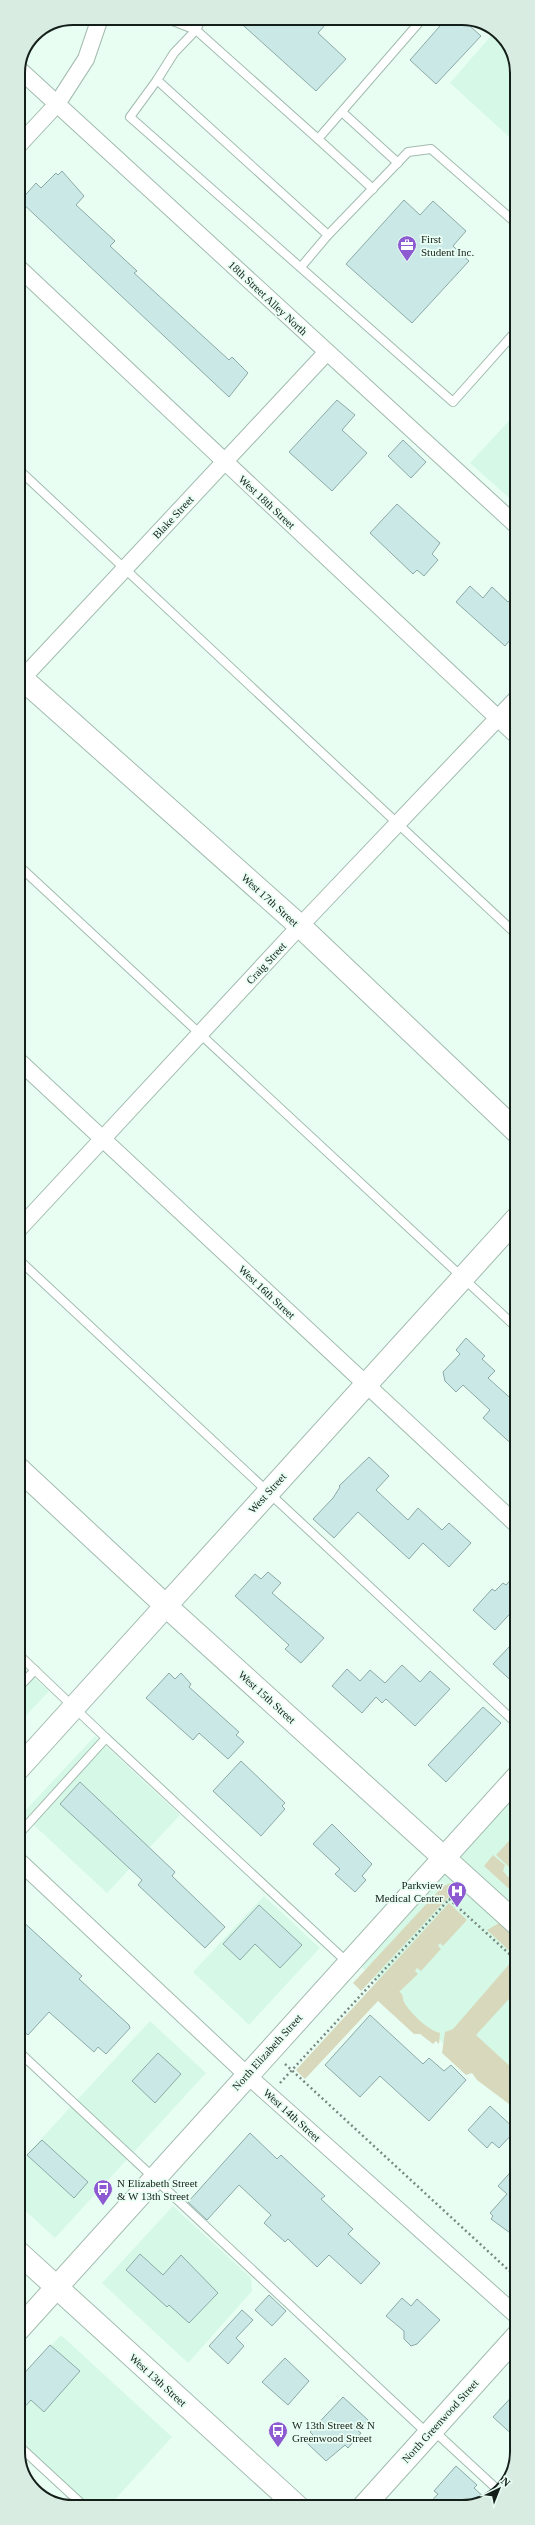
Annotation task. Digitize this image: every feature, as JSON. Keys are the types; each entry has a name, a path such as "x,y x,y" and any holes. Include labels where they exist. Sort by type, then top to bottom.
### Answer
{"street":[{"path":"25,138 57,104 86,59 98,25"},
{"name":"18th Street Alley North","path":"25,75 510,520"},
{"name":"West 18th Street","path":"25,274 510,729"},
{"name":"Blake Street","path":"25,672 126,568 327,352"},
{"name":"West 17th Street","path":"25,683 300,926 510,1125"},
{"name":"Craig Street","path":"25,1223 300,926 510,705"},
{"name":"West 16th Street","path":"25,1067 510,1519"},
{"name":"West Street","path":"25,1761 510,1226"},
{"name":"West 15th Street","path":"25,1475 165,1605 510,1918"},
{"name":"North Elizabeth Street","path":"25,2322 246,2075 510,1785"},
{"name":"West 14th Street","path":"25,1867 246,2075 510,2310"},
{"name":"West 13th Street","path":"25,2258 291,2500"},
{"name":"North Greenwood Street","path":"368,2500 510,2344"}],"lane":[{"path":"183,25 196,30 372,189"},
{"path":"198,25 196,30 174,53 157,80 130,117 453,402 510,337"},
{"path":"318,139 417,25"},
{"path":"157,80 328,235"},
{"path":"342,112 398,163"},
{"path":"301,267 328,235 408,152 431,149 510,219"},
{"path":"25,475 126,568 510,928"},
{"path":"25,872 510,1322"},
{"path":"25,1265 269,1491 510,1717"},
{"path":"25,1661 348,1963"},
{"path":"25,1681 35,1670"},
{"path":"25,1827 106,1738"},
{"path":"25,2057 430,2432 494,2487"},
{"path":"25,2452 78,2500"}],"path":[{"path":"269,2095 467,1879"},
{"path":"449,1899 510,1955"},
{"path":"270,2049 510,2272"}],"shaded area":[{"path":"491,35 493,37 504,49 510,67 510,138 450,83"},
{"path":"510,420 510,499 470,463"},
{"path":"25,1669 49,1691 25,1717"},
{"path":"95,1736 180,1815 107,1893 25,1817 25,1811"},
{"name":"Parkview Medical Center","path":"510,1785 510,2105 352,1958"},
{"path":"510,1840 510,1868 496,1855"},
{"path":"493,1855 505,1865 503,1871 508,1877 510,1877 510,1890 484,1866"},
{"path":"452,1883 457,1886 456,1889 361,1991 353,1983 443,1886"},
{"path":"264,1896 320,1948 249,2025 193,1972"},
{"path":"449,1903 467,1920 443,1946 440,1943 438,1946 441,1949 421,1971 417,1968 415,1971 418,1974 399,1992 402,1995 404,2002 415,2016 425,2025 440,2033 439,2044 436,2041 433,2044 420,2034 414,2034 378,2001 305,2079 296,2070"},
{"path":"499,1923 510,1933 510,1951 487,1930"},
{"path":"510,1963 510,2000 509,1999 476,2035 510,2066 510,2105 477,2080 472,2073 466,2075 442,2053 445,2032 453,2029"},
{"path":"150,2021 206,2073 55,2238 25,2210 25,2156"},
{"path":"173,2206 251,2278 252,2291 188,2363 102,2283"},
{"path":"61,2335 172,2437 114,2500 84,2500 25,2446 25,2374"}],"building":[{"path":"243,25 325,25 318,33 346,59 316,91"},
{"path":"441,25 470,26 481,36 436,84 410,60"},
{"path":"62,171 84,196 76,205 115,241 110,246 137,271 134,273 229,360 232,357 248,373 229,397 25,206 25,195 36,183 41,188 56,173 58,175"},
{"name":"First Student Inc.","path":"404,200 420,215 433,201 466,231 453,246 469,261 412,323 346,264"},
{"path":"337,400 355,415 342,430 367,453 332,491 289,452"},
{"path":"403,440 426,462 411,478 388,456"},
{"path":"397,504 440,543 432,554 438,560 424,576 417,570 413,574 370,533"},
{"path":"470,586 483,598 492,587 508,602 510,600 510,640 505,646 456,602"},
{"path":"466,1338 485,1356 482,1359 495,1371 488,1378 510,1398 510,1443 483,1418 490,1410 463,1385 456,1392 445,1381 443,1372 460,1354 456,1350"},
{"path":"369,1457 389,1476 376,1490 408,1520 418,1508 442,1530 449,1523 471,1543 449,1567 423,1543 409,1559 358,1512 334,1538 313,1519 333,1498 340,1487 339,1486"},
{"path":"268,1572 281,1583 272,1593 324,1638 301,1663 285,1649 289,1645 235,1596 255,1574 261,1579"},
{"path":"510,1581 510,1614 495,1630 473,1610 492,1589 495,1591 503,1583 506,1585"},
{"path":"509,1647 510,1648 510,1680 493,1664"},
{"path":"402,1665 420,1682 430,1671 450,1689 415,1726 386,1699 382,1703 376,1697 362,1713 332,1686 347,1669 360,1681 370,1670 385,1683"},
{"path":"169,1673 175,1679 181,1673 191,1684 189,1687 239,1732 236,1735 244,1742 228,1759 199,1733 193,1740 146,1698"},
{"path":"483,1707 501,1723 446,1782 428,1765"},
{"path":"241,1761 285,1803 282,1806 285,1809 261,1836 213,1791"},
{"path":"80,1782 175,1872 172,1876 225,1927 205,1948 138,1885 142,1880 60,1804"},
{"path":"332,1824 372,1864 362,1876 366,1880 355,1892 335,1874 340,1869 313,1844"},
{"path":"259,1905 302,1945 280,1968 255,1944 240,1960 223,1944"},
{"path":"25,1923 82,1976 79,1979 129,2025 130,2028 106,2054 98,2047 94,2052 49,2012 28,2035 25,2033"},
{"path":"370,2015 423,2064 429,2058 444,2071 451,2065 466,2080 429,2121 380,2076 360,2097 325,2065"},
{"path":"158,2053 181,2074 155,2103 132,2081"},
{"path":"490,2106 510,2124 510,2136 499,2148 492,2142 487,2148 468,2130"},
{"path":"250,2133 277,2159 281,2155 325,2196 321,2199 353,2229 348,2234 380,2263 361,2284 329,2255 317,2267 288,2239 285,2242 264,2223 271,2215 239,2185 207,2220 188,2202"},
{"path":"42,2140 88,2182 74,2198 27,2155"},
{"path":"510,2173 510,2233 491,2219 493,2216 490,2213 507,2194 498,2186"},
{"path":"140,2254 163,2275 181,2255 218,2293 189,2323 169,2305 167,2307 126,2270"},
{"path":"269,2295 286,2311 272,2326 255,2310"},
{"path":"402,2298 411,2306 417,2299 440,2320 417,2344 411,2346 404,2339 404,2331 386,2316"},
{"path":"242,2310 253,2320 236,2338 244,2346 228,2364 209,2346"},
{"path":"50,2345 80,2371 44,2412 31,2400 25,2406 25,2372"},
{"path":"285,2358 309,2381 288,2405 262,2382"},
{"path":"343,2397 368,2420 358,2431 361,2433 348,2448 345,2445 326,2461 306,2442 313,2435 310,2432"},
{"path":"510,2399 510,2433 493,2417"},
{"path":"456,2466 477,2485 474,2488 482,2495 468,2500 432,2500 438,2494 434,2491"}],"place":[{"name":"First Student Inc.","path":"407,262"},
{"name":"Parkview Medical Center","path":"457,1908"},
{"name":"N Elizabeth Street & W 13th Street","path":"103,2206"},
{"name":"W 13th Street & N Greenwood Street","path":"278,2448"}]}
